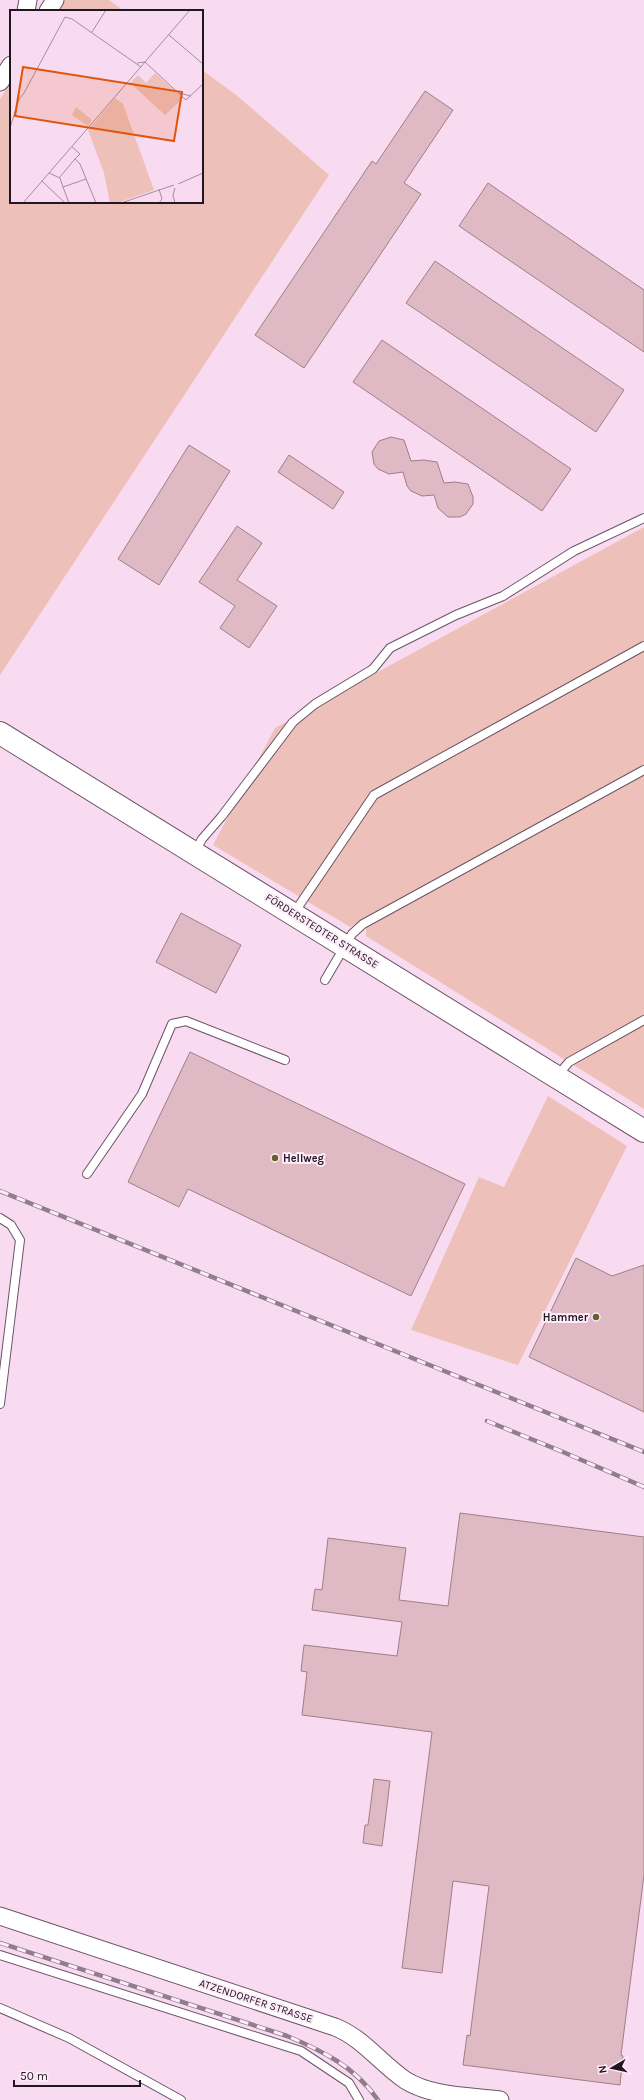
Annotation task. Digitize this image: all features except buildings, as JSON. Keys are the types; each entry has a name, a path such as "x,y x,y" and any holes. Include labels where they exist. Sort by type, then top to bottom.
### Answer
{"main road":[{"name":"FÖRDERSTEDTER STRASSE","path":"0,733 294,913 644,1131"}],"street":[{"path":"26,10 28,0"},
{"path":"49,10 55,0"},
{"path":"0,82 10,67"},
{"name":"ATZENDORFER STRASSE","path":"0,1916 334,2027 360,2040 405,2080 420,2087 442,2092 500,2100"}],"lane":[{"path":"195,852 202,838 222,816 293,722 315,704 373,669 390,648 456,615 503,596 574,551 644,518"},
{"path":"294,913 374,795 644,646"},
{"path":"325,980 345,945 363,924 644,770"},
{"path":"557,1077 569,1062 644,1020"},
{"path":"87,1174 142,1094 172,1024 186,1021 285,1060"},
{"path":"0,1218 12,1225 20,1240 0,1404"},
{"path":"0,1955 301,2051 349,2084 359,2100"},
{"path":"0,2008 69,2038 180,2100"}],"shaded area":[{"path":"65,0 109,0 123,10 58,10"},
{"path":"203,71 235,94 329,175 0,675 0,99 10,84 10,203 203,203"},
{"path":"644,527 644,1109 366,936 366,926 359,922 350,927 213,845 275,728"},
{"path":"548,1096 627,1146 518,1365 411,1330 479,1177 504,1187"}],"railway":[{"path":"0,1191 644,1452"},
{"path":"487,1421 644,1487"},
{"path":"0,1943 287,2036 326,2054 349,2069 369,2088 378,2100"}],"place":[{"name":"Hellweg","path":"275,1158"},
{"name":"Hammer","path":"596,1317"}]}
